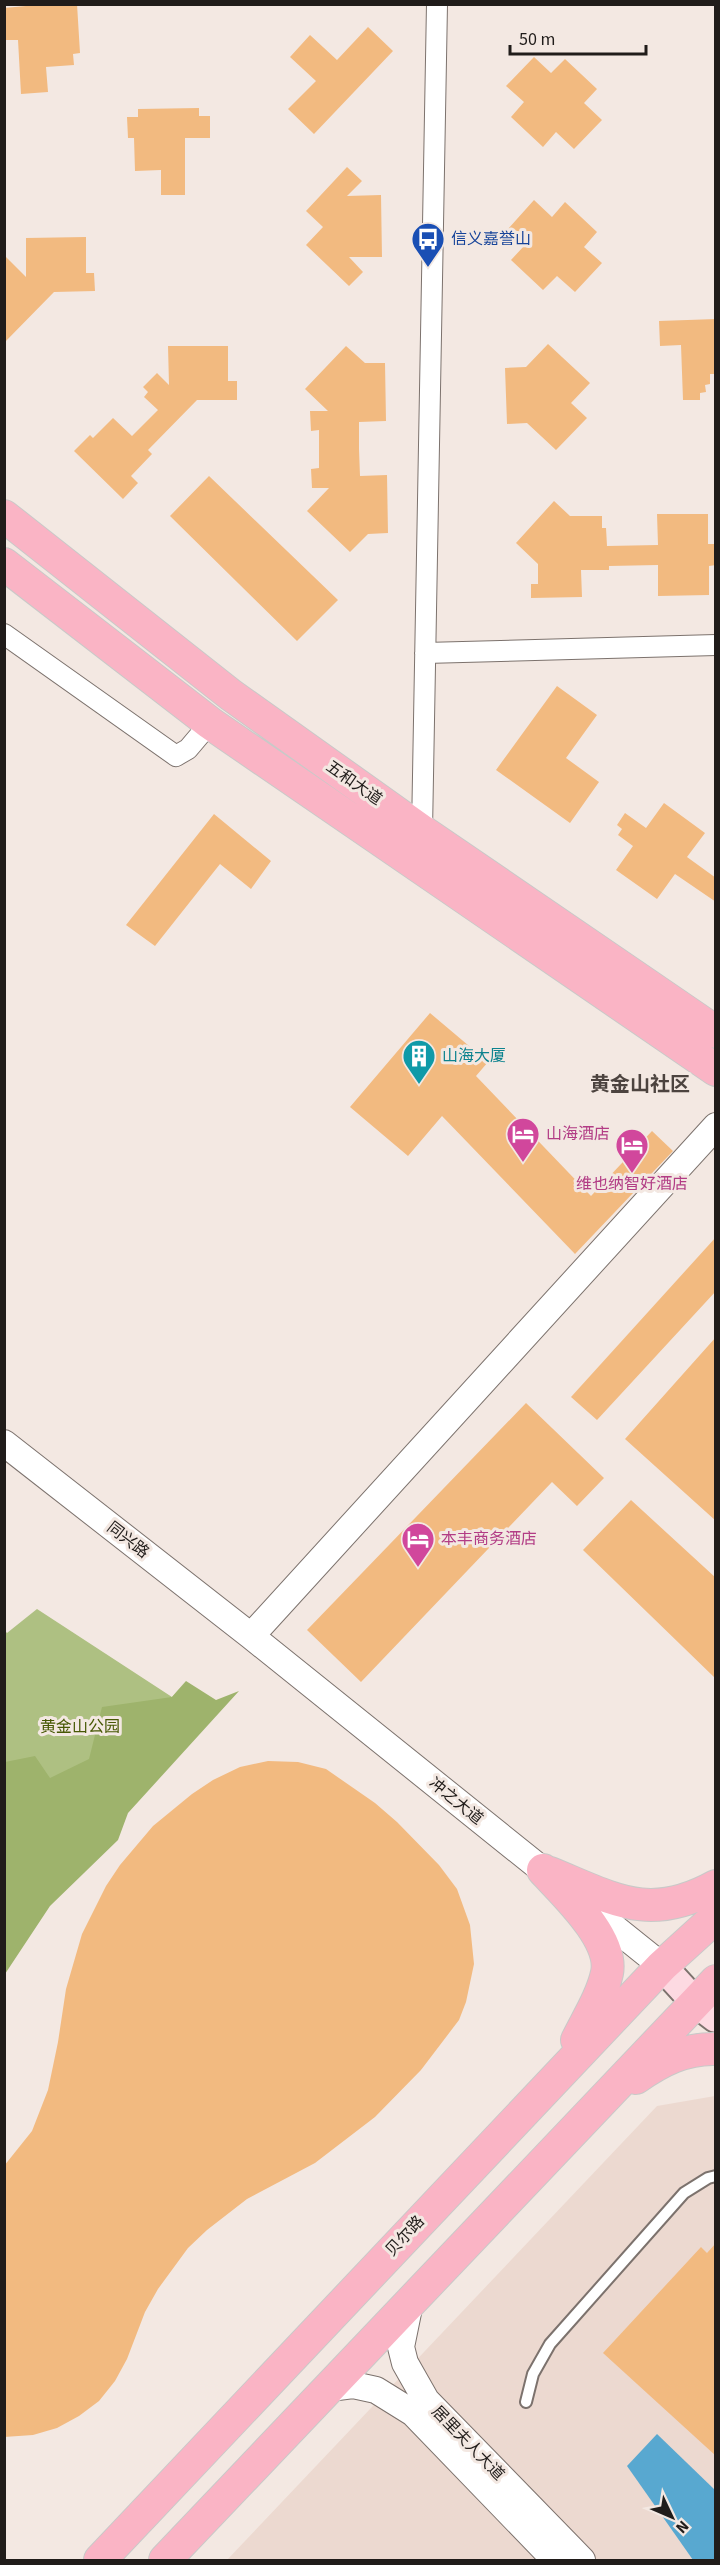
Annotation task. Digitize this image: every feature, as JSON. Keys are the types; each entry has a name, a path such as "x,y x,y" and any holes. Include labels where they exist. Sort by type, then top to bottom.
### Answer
{"main road":[{"name":"五和大道","path":"4,516 231,695 422,831 716,1032"},
{"name":"五和大道","path":"4,564 210,723 716,1070"},
{"path":"543,1870 616,1900 648,1907 680,1902 716,1886"},
{"path":"543,1870 591,1923 601,1940 608,1970 600,1994 562,2070"},
{"name":"贝尔路","path":"100,2560 562,2070 662,1966 716,1917"},
{"name":"冲之大道","path":"662,1966 711,1993"},
{"path":"165,2560 594,2109 711,1993"},
{"path":"594,2109 654,2065 681,2053 716,2049"}],"street":[{"path":"422,831 437,4"},
{"path":"4,634 176,756 188,749 210,723"},
{"path":"425,653 716,645"},
{"path":"251,1636 716,1126"},
{"name":"同兴路","path":"4,1443 251,1636"},
{"name":"冲之大道","path":"251,1636 662,1966"},
{"name":"居里夫人大道","path":"410,2303 401,2347 405,2363 426,2400 582,2560"},
{"name":"居里夫人大道","path":"330,2388 353,2385 376,2390 413,2413 555,2560"}],"lane":[{"path":"526,2402 533,2374 550,2344 684,2193 708,2178 716,2176"}],"shaded area":[{"path":"715,2096 715,2560 227,2560 657,2106"}],"green space":[{"name":"黄金山公园","path":"37,1609 172,1697 186,1681 5,1903 5,1631 7,1633"},
{"path":"186,1681 216,1700 239,1691 128,1813 118,1840 50,1906 5,1974 5,1762 35,1756 50,1778 89,1759 102,1707 172,1697"}],"water":[{"path":"657,2434 715,2490 715,2560 693,2560 627,2466"}],"building":[{"path":"77,4 80,53 73,54 74,65 46,67 48,92 21,94 18,40 4,40 4,8"},
{"path":"368,27 393,51 314,134 288,109 316,81 290,57 310,35 337,60"},
{"path":"534,57 551,73 565,59 597,89 584,103 602,120 574,149 556,132 543,147 511,117 524,102 506,86"},
{"path":"199,108 199,116 210,116 210,138 185,138 185,195 161,195 161,170 135,171 134,138 128,138 127,117 138,117 138,109"},
{"path":"347,167 362,181 347,196 381,195 382,257 349,257 363,272 349,286 306,245 323,227 306,211"},
{"path":"534,200 552,217 565,202 597,232 584,247 602,263 575,292 557,276 543,290 511,260 524,246 507,230"},
{"path":"86,237 86,273 94,273 95,291 54,292 4,343 4,255 26,277 26,238"},
{"path":"716,319 716,374 710,374 710,384 705,385 706,392 700,393 700,400 683,400 681,345 660,346 659,321"},
{"path":"548,344 590,383 571,403 587,418 556,450 527,423 507,424 505,368 526,367"},
{"path":"168,346 228,346 228,381 237,381 237,400 197,400 148,450 152,454 131,476 138,483 123,499 74,451 90,435 93,438 113,418 132,436 158,410 144,397 148,392 143,387 157,373 169,385"},
{"path":"346,346 365,363 385,363 386,421 359,422 359,449 360,476 387,475 388,533 368,534 350,552 307,511 329,488 312,488 311,469 319,468 319,430 311,431 310,411 328,411 305,389"},
{"path":"209,476 338,600 297,641 170,516"},
{"path":"554,501 570,516 602,516 602,528 606,528 607,546 658,545 657,514 708,514 708,544 716,544 716,565 709,566 709,595 658,596 658,565 609,566 609,570 581,570 582,597 531,598 531,584 538,584 538,564 516,543"},
{"path":"557,686 597,715 566,758 599,782 570,823 496,770"},
{"path":"664,803 705,833 687,857 716,878 716,902 675,874 657,899 616,870 633,846 618,835 622,829 617,825 625,813 646,828"},
{"path":"214,814 271,861 251,889 220,864 155,946 126,925"},
{"path":"430,1013 488,1062 476,1076 591,1196 652,1131 673,1151 575,1254 442,1116 408,1156 350,1107"},
{"path":"716,1237 716,1291 597,1420 571,1397"},
{"path":"716,1337 716,1521 625,1439"},
{"name":"本丰商务酒店","path":"526,1403 604,1478 577,1506 552,1482 361,1682 307,1630"},
{"path":"631,1500 716,1578 716,1679 583,1550"},
{"path":"268,1761 298,1762 326,1769 375,1803 397,1822 439,1865 457,1889 470,1925 474,1964 466,2002 459,2020 421,2070 375,2117 315,2163 247,2199 188,2248 158,2289 145,2312 127,2359 115,2381 99,2401 79,2416 57,2428 33,2435 4,2437 4,2166 32,2131 48,2090 66,1989 82,1934 106,1886 120,1865 153,1826 213,1780 240,1767"},
{"path":"716,2243 716,2456 603,2353 701,2247 707,2253"}],"place":[{"name":"信义嘉誉山","path":"428,268"},
{"name":"山海大厦","path":"419,1085"},
{"name":"山海酒店","path":"523,1163"},
{"name":"维也纳智好酒店","path":"632,1174"},
{"name":"本丰商务酒店","path":"418,1568"}],"district":[{"name":"黄金山社区","path":"640,1085"}]}
